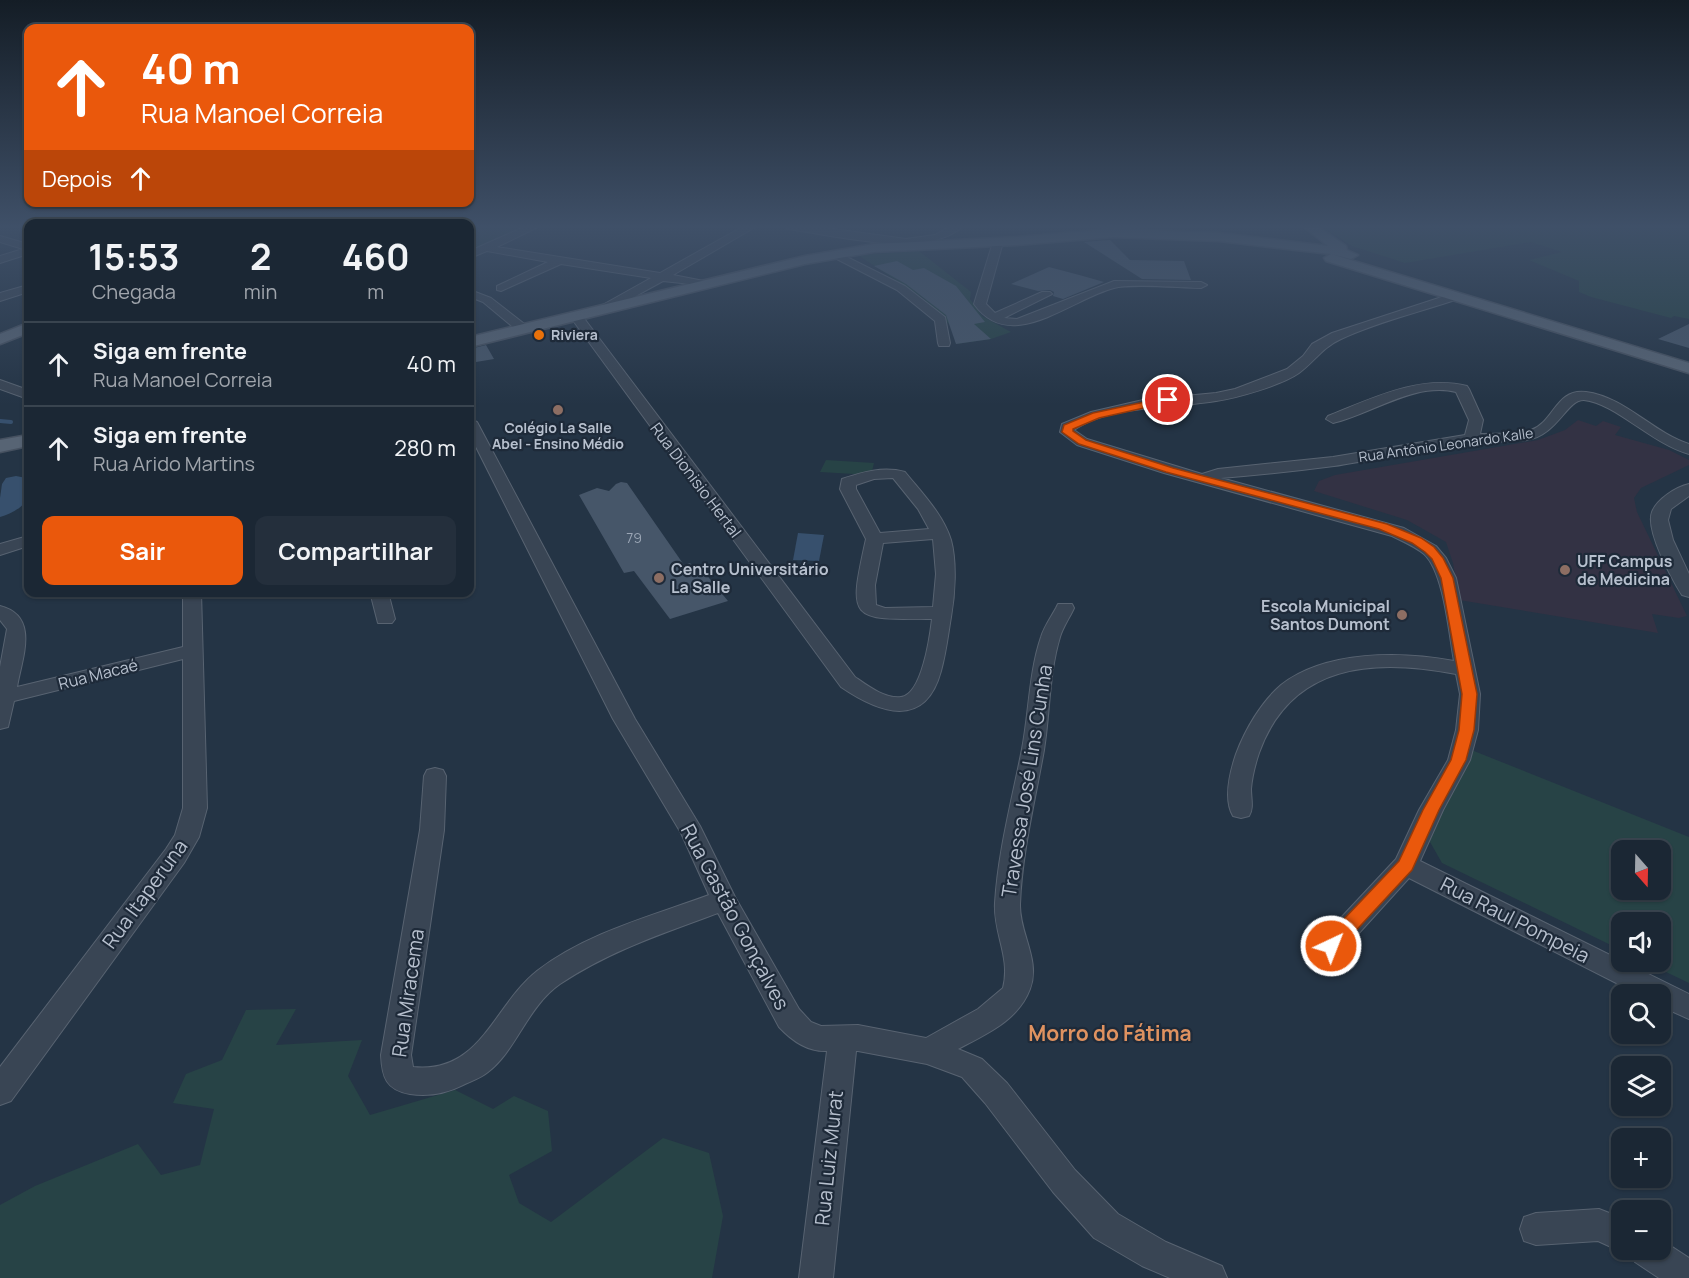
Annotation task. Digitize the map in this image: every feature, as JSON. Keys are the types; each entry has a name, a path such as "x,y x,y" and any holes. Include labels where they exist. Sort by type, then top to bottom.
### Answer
{"main road":[{"path":"474,341 698,286"},
{"path":"1419,286 1689,369"},
{"path":"1451,286 1689,359"},
{"path":"0,339 24,330"},
{"path":"0,446 24,442"}],"street":[{"path":"501,288 506,286"},
{"path":"603,309 645,286"},
{"path":"896,286 917,299 941,320 944,343"},
{"path":"985,286 980,303 994,318 1008,324 1019,323 1110,286"},
{"path":"0,297 24,289"},
{"path":"994,318 1046,294"},
{"path":"474,295 487,300 523,329"},
{"path":"1331,946 1406,865 1431,810 1459,760 1467,730 1470,694 1447,578 1437,558 1430,550 1408,536 1376,524 1250,482 1205,479 1082,442 1067,432 1067,427 1096,415 1143,404 1216,397 1239,392 1292,372 1308,359 1317,347 1336,336 1454,297"},
{"name":"Rua Dionisio Hertal","path":"576,316 848,682 876,699 897,704 915,700 922,695 933,664 943,613 945,553 932,519 899,475 894,473 848,482 848,489 861,517 875,539"},
{"path":"0,384 24,393"},
{"path":"1333,419 1416,390 1433,386 1450,386 1462,389 1476,420 1471,439"},
{"name":"Rua Antônio Leonardo Kalle","path":"1250,482 1313,464 1471,439 1532,435 1552,423 1570,398 1585,396 1601,400 1686,449"},
{"name":"Rua Gastão Gonçalves","path":"474,430 497,478 598,665 624,719 692,832 724,900 789,1018 801,1031 819,1039 843,1038 927,1052 966,1065 981,1076 1064,1181 1106,1226 1154,1254 1210,1278"},
{"path":"1689,489 1671,500 1660,511 1659,522 1689,591"},
{"path":"939,533 875,539 864,605 867,609 883,614 943,613"},
{"path":"0,550 24,542"},
{"name":"Rua Itaperuna","path":"0,1091 187,837 195,808 192,597"},
{"path":"380,597 385,619"},
{"name":"Travessa José Lins Cunha","path":"927,1052 1001,1012 1013,997 1017,985 1020,973 1017,948 1008,916 1010,881 1038,720 1046,656 1051,635 1065,608"},
{"path":"0,612 13,620 17,628 0,722"},
{"name":"Rua Macaé","path":"4,697 192,651"},
{"path":"1241,810 1238,790 1252,741 1282,696 1310,676 1383,659 1427,662 1465,670"},
{"name":"Rua Miracema","path":"435,776 432,830 396,1055 397,1073 408,1080 427,1082 447,1078 478,1063 493,1046 530,993 571,963 601,946 724,900"},
{"name":"Rua Raul Pompeia","path":"1406,865 1689,1007"},
{"name":"Rua Luiz Murat","path":"816,1278 843,1038"},
{"path":"1536,1229 1599,1225 1611,1230"},
{"path":"1662,1260 1689,1278"}],"shaded area":[{"name":"UFF Campus de Medicina","path":"1578,420 1596,426 1603,421 1621,427 1615,435 1669,450 1689,460 1689,465 1641,488 1634,498 1637,512 1687,616 1679,618 1652,614 1658,633 1459,600 1453,563 1446,542 1407,520 1314,491 1319,481 1335,475 1538,440 1565,430"},
{"path":"798,533 824,535 819,561 793,560"}],"green space":[{"path":"904,286 963,286 971,292 970,299 982,316 1011,332 991,339 956,344 952,327 923,298"},
{"path":"1579,286 1689,286 1689,319 1674,316 1671,318 1579,292"},
{"path":"826,460 874,463 871,475 820,472"},
{"path":"1469,749 1689,837 1689,983 1666,972 1671,972 1671,912 1611,912 1611,945 1442,863 1422,828"},
{"path":"296,1009 276,1045 362,1040 348,1076 370,1115 455,1090 493,1109 514,1096 548,1111 552,1151 509,1175 519,1203 551,1222 663,1138 709,1153 723,1216 712,1278 0,1278 0,1205 35,1186 138,1144 161,1175 200,1165 214,1109 173,1103 186,1074 222,1060 246,1010"}],"building":[{"path":"908,286 956,286 985,322 974,324 991,339 956,344 946,315"},
{"path":"1017,286 1095,286 1063,299 1053,296 1054,292 1050,290 1038,291"},
{"path":"1689,324 1689,348 1658,339"},
{"path":"486,345 494,359 474,362 474,348"},
{"path":"621,482 627,483 684,565 690,563 694,568 700,567 728,601 670,619 634,571 624,573 579,495 597,488 609,491"}],"waterway":[{"path":"0,421 11,422"},
{"path":"0,509 13,500 16,484"}],"place":[{"name":"Riviera","path":"539,335"},
{"name":"Colégio La Salle Abel - Ensino Médio","path":"558,410"},
{"name":"UFF Campus de Medicina","path":"1565,570"},
{"name":"Centro Universitário La Salle","path":"659,578"},
{"name":"Escola Municipal Santos Dumont","path":"1402,615"}],"district":[{"name":"Morro do Fátima","path":"1110,1034"}],"route":[{"path":"1168,400 1096,415 1067,427 1067,432 1082,442 1170,470 1383,526 1408,536 1430,550 1437,558 1447,578 1470,694 1467,730 1459,760 1431,810 1406,865 1331,946"}]}
